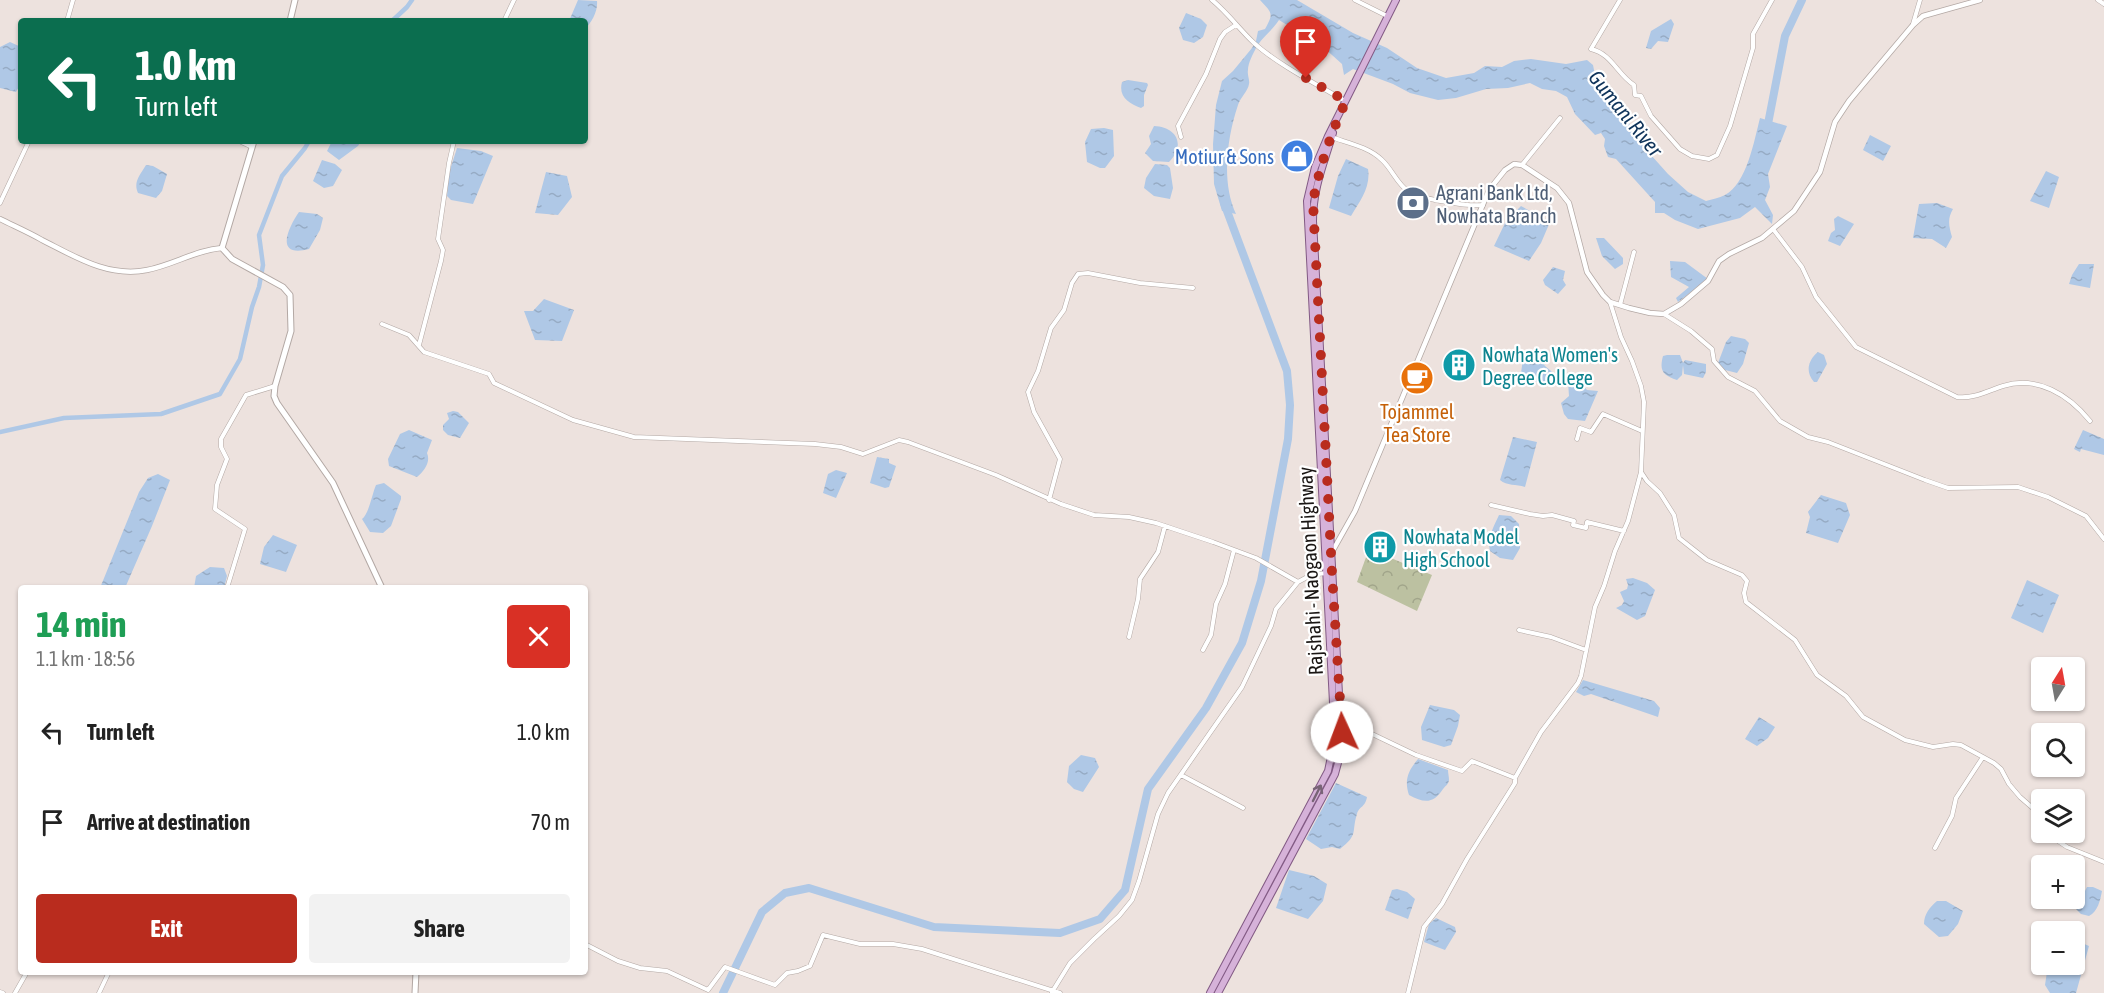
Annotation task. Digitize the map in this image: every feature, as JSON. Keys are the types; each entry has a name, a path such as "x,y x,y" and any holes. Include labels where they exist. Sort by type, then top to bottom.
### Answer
{"main road":[{"path":"291,18 295,0"},
{"path":"1387,16 1396,0"},
{"name":"Rajshahi - Naogaon Highway","path":"1210,993 1332,760 1335,669 1331,554 1326,509 1307,201 1315,167 1354,81 1387,16"},
{"path":"253,144 222,248 232,259 283,286 290,295 291,331 274,396 333,483 381,585"},
{"name":"Rajshahi - Naogaon Highway","path":"1218,993 1335,774 1342,748 1342,724 1326,573 1326,509"},
{"path":"415,993 416,975"}],"street":[{"path":"68,18 73,0"},
{"path":"505,18 514,0"},
{"path":"1212,0 1227,12 1236,25 1258,47 1346,101"},
{"path":"1355,0 1387,16"},
{"path":"1620,0 1591,50 1603,52 1634,85 1635,95 1641,96 1651,116 1680,149 1692,156 1709,159 1717,155 1730,126 1753,48 1753,34 1772,0"},
{"path":"1913,25 1920,0"},
{"path":"1664,314 1681,304 1708,281 1719,261 1762,238 1794,211 1820,172 1827,142 1839,115 1913,25 1923,16 1980,0"},
{"path":"2098,0 2104,4"},
{"path":"1181,137 1178,126 1183,113 1206,74 1220,39 1225,32 1236,25"},
{"path":"1522,165 1560,118"},
{"path":"1329,136 1371,152 1383,160 1410,192 1472,207 1483,205"},
{"path":"0,203 27,144"},
{"path":"419,346 443,250 438,239 453,144"},
{"path":"1331,554 1355,511 1490,190 1505,170 1514,164 1522,165 1557,188 1569,203 1587,272 1610,302 1641,386 1644,402 1641,472 1624,531 1595,607 1578,683 1542,732 1515,778 1515,783 1467,859 1442,904 1424,927 1408,993"},
{"path":"0,219 69,254 118,272 145,271 178,262 205,250 222,248"},
{"path":"1773,230 1802,267 1816,297 1856,347 1957,397 1975,396 2018,382 2032,383 2055,391 2073,402 2090,421"},
{"path":"1620,305 1634,252"},
{"path":"1049,500 1060,459 1034,412 1028,392 1038,371 1051,328 1064,310 1072,283 1078,274 1088,273 1140,283 1193,288"},
{"path":"1610,302 1650,313 1664,314 1690,331 1712,349 1717,365 1728,377 1755,391 1780,421 1808,437 1828,442 1948,488 2018,487 2086,516 2104,539"},
{"path":"382,324 409,335 424,352 489,374 494,383 573,420 600,429 634,437 815,444 841,447 863,454 899,440 928,448 987,471 1049,500 1094,514 1130,517 1165,526 1234,550 1256,558 1298,582"},
{"path":"228,585 245,529 215,509 217,485 227,459 221,447 221,439 246,395 275,386"},
{"path":"1577,439 1580,428 1591,432 1603,414 1642,431"},
{"path":"1641,472 1660,493 1674,515 1679,538 1707,561 1742,575 1747,581 1744,593 1746,602 1795,640 1817,675 1846,696 1863,717 1905,740 1933,747 1961,745 2001,769 2014,791 2031,806"},
{"path":"1491,505 1543,516 1552,515 1574,521 1573,525 1586,528 1587,522 1624,531"},
{"path":"1129,637 1140,579 1158,552 1165,526"},
{"path":"1203,650 1211,635 1216,604 1226,584 1234,550"},
{"path":"1052,992 1070,963 1119,916 1132,900 1158,814 1168,793 1242,687 1271,626 1276,609 1298,582 1311,575 1326,573"},
{"path":"1519,630 1551,637 1586,650"},
{"path":"1342,724 1368,732 1416,755 1462,771 1472,761 1515,778"},
{"path":"1935,848 1952,816 1956,798 1983,758"},
{"path":"1181,775 1243,807"},
{"path":"2061,843 2104,862"},
{"path":"588,946 618,961 640,968 667,971 708,990 725,968 775,986 787,972 798,971 810,966 823,935 860,944 893,944 922,949 1060,993"},
{"path":"15,993 25,975"},
{"path":"99,993 108,975"}],"green space":[{"path":"1369,549 1432,575 1417,611 1357,582"}],"water":[{"path":"578,0 597,1 597,9 588,25 588,18 570,18"},
{"path":"1260,0 1297,0 1353,33 1387,48 1417,68 1446,78 1474,73 1485,66 1502,67 1514,61 1531,59 1566,64 1587,60 1593,65 1595,75 1651,155 1688,192 1706,201 1725,195 1739,181 1752,149 1760,118 1787,126 1768,174 1770,187 1765,200 1773,215 1772,224 1755,207 1740,218 1698,229 1664,213 1655,213 1655,202 1616,159 1608,157 1604,146 1605,139 1601,133 1595,135 1575,114 1567,97 1556,91 1542,89 1530,83 1508,88 1486,89 1456,98 1438,100 1410,93 1353,69 1344,75 1342,64 1305,34 1296,46 1291,39 1287,25 1279,20 1258,44 1249,64 1249,84 1239,102 1234,118 1227,160 1228,188 1236,214 1222,211 1214,184 1213,144 1216,105 1222,81 1252,48 1258,31 1265,29 1270,20 1269,11"},
{"path":"1186,13 1201,19 1207,25 1203,37 1194,43 1183,40 1179,28"},
{"path":"1671,19 1674,24 1668,42 1658,41 1651,49 1646,48 1651,31"},
{"path":"10,42 18,46 18,88 16,92 0,88 0,47"},
{"path":"1128,80 1148,85 1144,95 1144,106 1141,108 1123,96 1122,82"},
{"path":"1154,126 1168,130 1176,138 1177,149 1169,162 1153,161 1145,153 1151,144 1149,136"},
{"path":"1091,129 1113,130 1114,156 1105,168 1100,168 1087,162 1085,142"},
{"path":"1870,135 1891,146 1883,161 1863,150"},
{"path":"330,144 359,144 339,160 327,151"},
{"path":"457,148 481,151 493,156 473,204 451,200 447,196 449,173"},
{"path":"1346,159 1368,169 1366,188 1351,216 1329,208 1338,176"},
{"path":"322,160 335,164 342,170 333,186 324,188 313,181"},
{"path":"1155,164 1167,165 1170,168 1173,188 1170,199 1154,196 1144,188 1146,178"},
{"path":"146,165 153,166 167,174 162,191 156,198 138,193 136,185"},
{"path":"2046,171 2059,177 2049,208 2030,201"},
{"path":"546,172 567,176 572,197 558,215 535,213"},
{"path":"1937,203 1953,209 1949,223 1952,237 1946,248 1932,239 1913,238 1919,204"},
{"path":"1521,206 1550,222 1541,243 1529,261 1494,246 1506,221"},
{"path":"299,212 317,214 323,218 320,230 309,249 298,251 291,249 287,240 291,226"},
{"path":"1838,216 1854,224 1840,246 1828,241 1835,230 1834,219"},
{"path":"1596,238 1604,238 1623,258 1623,264 1615,269 1602,256"},
{"path":"1670,261 1685,262 1708,279 1678,302 1676,298 1689,287 1671,277"},
{"path":"2079,264 2094,264 2090,288 2069,284"},
{"path":"1553,267 1565,271 1563,280 1566,285 1558,294 1545,285 1543,280"},
{"path":"544,299 574,310 562,341 535,340 524,311 533,311"},
{"path":"1731,336 1745,339 1749,343 1743,364 1737,373 1721,369 1718,363 1726,342"},
{"path":"1532,351 1536,351 1545,366 1557,376 1553,384 1542,385 1521,373 1523,359"},
{"path":"1818,352 1824,355 1827,364 1817,382 1814,382 1809,374 1809,366"},
{"path":"1680,355 1683,363 1685,360 1706,364 1703,378 1684,374 1683,365 1682,375 1677,380 1668,376 1662,369 1663,356"},
{"path":"1573,379 1580,382 1587,390 1598,391 1585,421 1568,419 1564,414 1561,403 1569,396 1568,382"},
{"path":"458,412 469,423 460,438 448,435 443,430 443,425 449,419 447,413"},
{"path":"409,430 432,440 427,453 427,463 417,477 389,466 388,459 400,434"},
{"path":"2083,430 2104,439 2104,455 2074,449"},
{"path":"1513,437 1537,442 1525,487 1500,480"},
{"path":"877,457 889,459 889,463 896,466 889,487 885,488 870,483"},
{"path":"836,470 847,473 836,498 823,493 828,474"},
{"path":"158,474 170,480 126,585 101,585 139,492 148,478"},
{"path":"384,483 401,496 401,499 391,526 383,533 370,532 362,519 376,485"},
{"path":"1821,495 1846,503 1850,515 1838,543 1806,533 1810,517 1808,512"},
{"path":"1499,515 1511,516 1519,524 1520,548 1513,560 1500,558 1490,551 1490,537"},
{"path":"273,535 297,545 286,572 260,564 264,547"},
{"path":"210,567 224,568 227,576 225,585 194,585 196,576"},
{"path":"1633,578 1647,583 1655,590 1645,616 1637,620 1616,608 1624,601 1620,592 1627,589 1626,579"},
{"path":"2027,580 2059,595 2043,633 2011,618"},
{"path":"1583,680 1654,701 1660,708 1658,717 1591,694 1584,696 1576,692"},
{"path":"1430,705 1454,710 1460,715 1451,745 1444,747 1422,740 1421,727"},
{"path":"1759,717 1775,727 1768,738 1757,746 1745,739"},
{"path":"1081,755 1095,758 1099,767 1083,792 1074,789 1067,782 1069,766"},
{"path":"1418,759 1448,770 1447,784 1436,797 1429,801 1409,795 1408,776"},
{"path":"1336,783 1367,797 1358,811 1350,840 1340,849 1332,847 1321,849 1306,839"},
{"path":"1289,870 1314,876 1327,884 1323,901 1308,919 1276,908"},
{"path":"2087,887 2093,887 2102,891 2097,909 2089,916 2081,914 2076,909 2085,909"},
{"path":"1392,890 1407,892 1415,899 1408,919 1385,910"},
{"path":"1937,901 1946,901 1963,911 1958,924 1948,936 1939,937 1924,924 1928,911"},
{"path":"1436,918 1455,927 1456,932 1445,950 1424,942 1429,924"},
{"path":"2085,944 2089,946 2085,960"},
{"path":"2046,975 2081,975 2076,993 2050,993 2045,985"}],"waterway":[{"path":"395,18 412,0"},
{"name":"Gumani River","path":"1767,129 1785,36 1802,0"},
{"path":"0,432 64,418 161,414 220,394 240,359 259,287 263,265 259,235 282,176 307,144"},
{"path":"723,993 762,912 785,893 809,888 934,927 1060,933 1100,919 1125,890 1148,789 1206,708 1242,643 1261,581 1288,439 1290,405 1287,371 1224,203"}],"place":[{"name":"Motiur & Sons","path":"1297,156"},
{"name":"Agrani Bank Ltd, Nowhata Branch","path":"1413,203"},
{"name":"Nowhata Women's Degree College","path":"1459,365"},
{"name":"Tojammel Tea Store","path":"1417,378"},
{"name":"Nowhata Model High School","path":"1380,547"}],"route":[{"path":"1306,78 1346,101 1335,123 1313,202 1342,732"}]}
